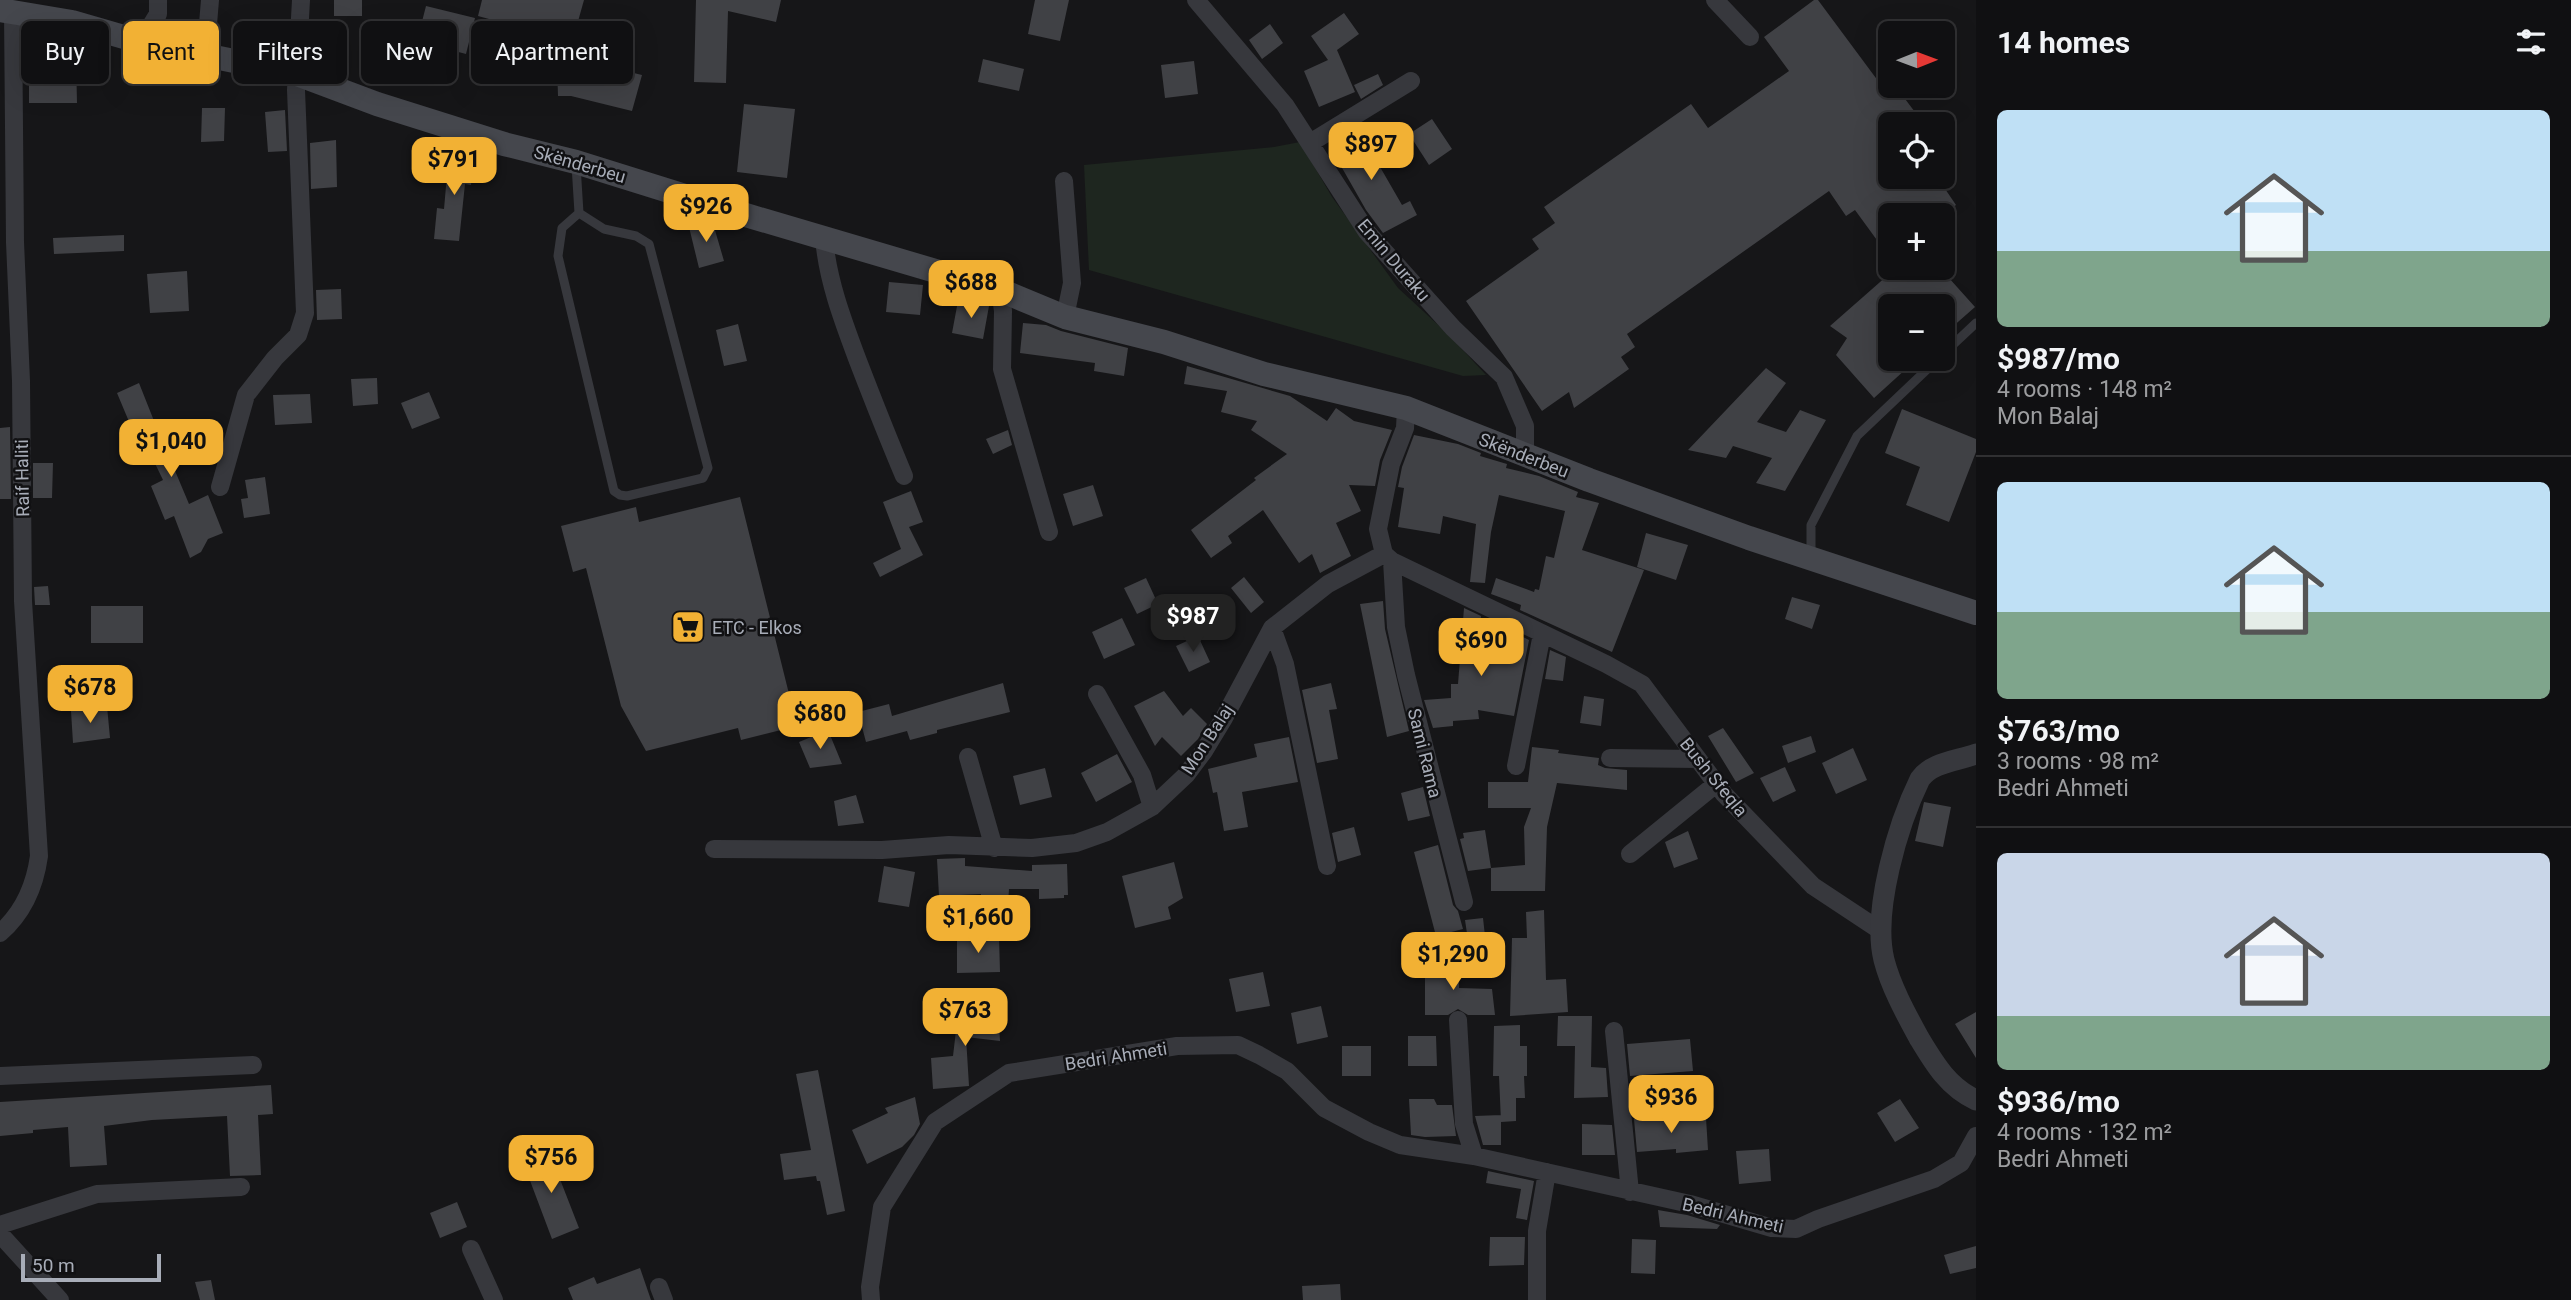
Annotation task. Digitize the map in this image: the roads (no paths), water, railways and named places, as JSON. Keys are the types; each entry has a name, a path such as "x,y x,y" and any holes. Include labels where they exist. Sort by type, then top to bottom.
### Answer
{"main road":[{"name":"Skënderbeu","path":"7,11 72,22 123,37"},
{"name":"Skënderbeu","path":"324,84 504,144 576,162 1000,290 1065,317 1164,342 1265,373 1406,408 1749,538 1976,613"}],"street":[{"path":"154,21 158,14 158,0"},
{"path":"208,21 210,0"},
{"path":"300,21 301,0"},
{"name":"Emin Duraku","path":"1196,0 1285,105 1367,232 1453,328 1504,377 1525,426 1525,455"},
{"path":"1715,0 1750,37"},
{"name":"Raif Haliti","path":"0,933 23,905 36,878 39,856 23,601 21,382 7,242 7,11"},
{"path":"1310,143 1411,81"},
{"path":"220,487 246,395 275,358 298,335 305,313 297,84"},
{"path":"1064,181 1072,283 1065,317"},
{"path":"824,237 826,258 847,331 904,476"},
{"path":"1000,290 1003,311 1002,369 1049,532"},
{"path":"1388,558 1378,529 1391,464 1405,428 1406,408"},
{"name":"Mon Balaj","path":"714,849 882,850 949,845 994,849 1032,848 1076,843 1107,832 1152,807 1186,775 1204,751 1272,628 1328,584 1388,558"},
{"name":"Bush Sfeqla","path":"1388,558 1642,684 1716,783 1813,886 1881,931"},
{"name":"Sami Rama","path":"1388,558 1396,627 1464,902"},
{"path":"1272,628 1285,664 1327,866"},
{"path":"1516,766 1542,634"},
{"path":"1097,694 1142,775 1152,807"},
{"path":"1976,754 1939,765 1926,771 1920,779 1892,859 1881,931 1884,960 1909,1019 1944,1076 1976,1100"},
{"path":"968,757 994,849"},
{"path":"1610,758 1698,760"},
{"path":"1630,854 1716,783"},
{"path":"1458,1020 1464,1124 1474,1156"},
{"path":"1614,1031 1630,1192"},
{"name":"Bedri Ahmeti","path":"871,1300 870,1287 882,1207 935,1122 1009,1073 1177,1046 1238,1045 1287,1071 1324,1108 1400,1145 1474,1156 1548,1172 1690,1204 1772,1227 1796,1229 1934,1179 1961,1163 1976,1136"},
{"path":"0,1076 253,1065"},
{"path":"1538,1300 1537,1231 1548,1172"},
{"path":"0,1225 97,1194 241,1187"},
{"path":"0,1234 60,1300"},
{"path":"471,1249 494,1300"}],"lane":[{"path":"576,162 579,212"},
{"path":"579,212 604,229 636,236 649,244 708,468 703,478 627,496 614,491 558,256 562,228 579,212"},
{"path":"1955,343 1976,323"},
{"path":"1811,557 1811,526 1857,436 1925,371"}],"place":[{"name":"ETC - Elkos","path":"688,627"}]}
